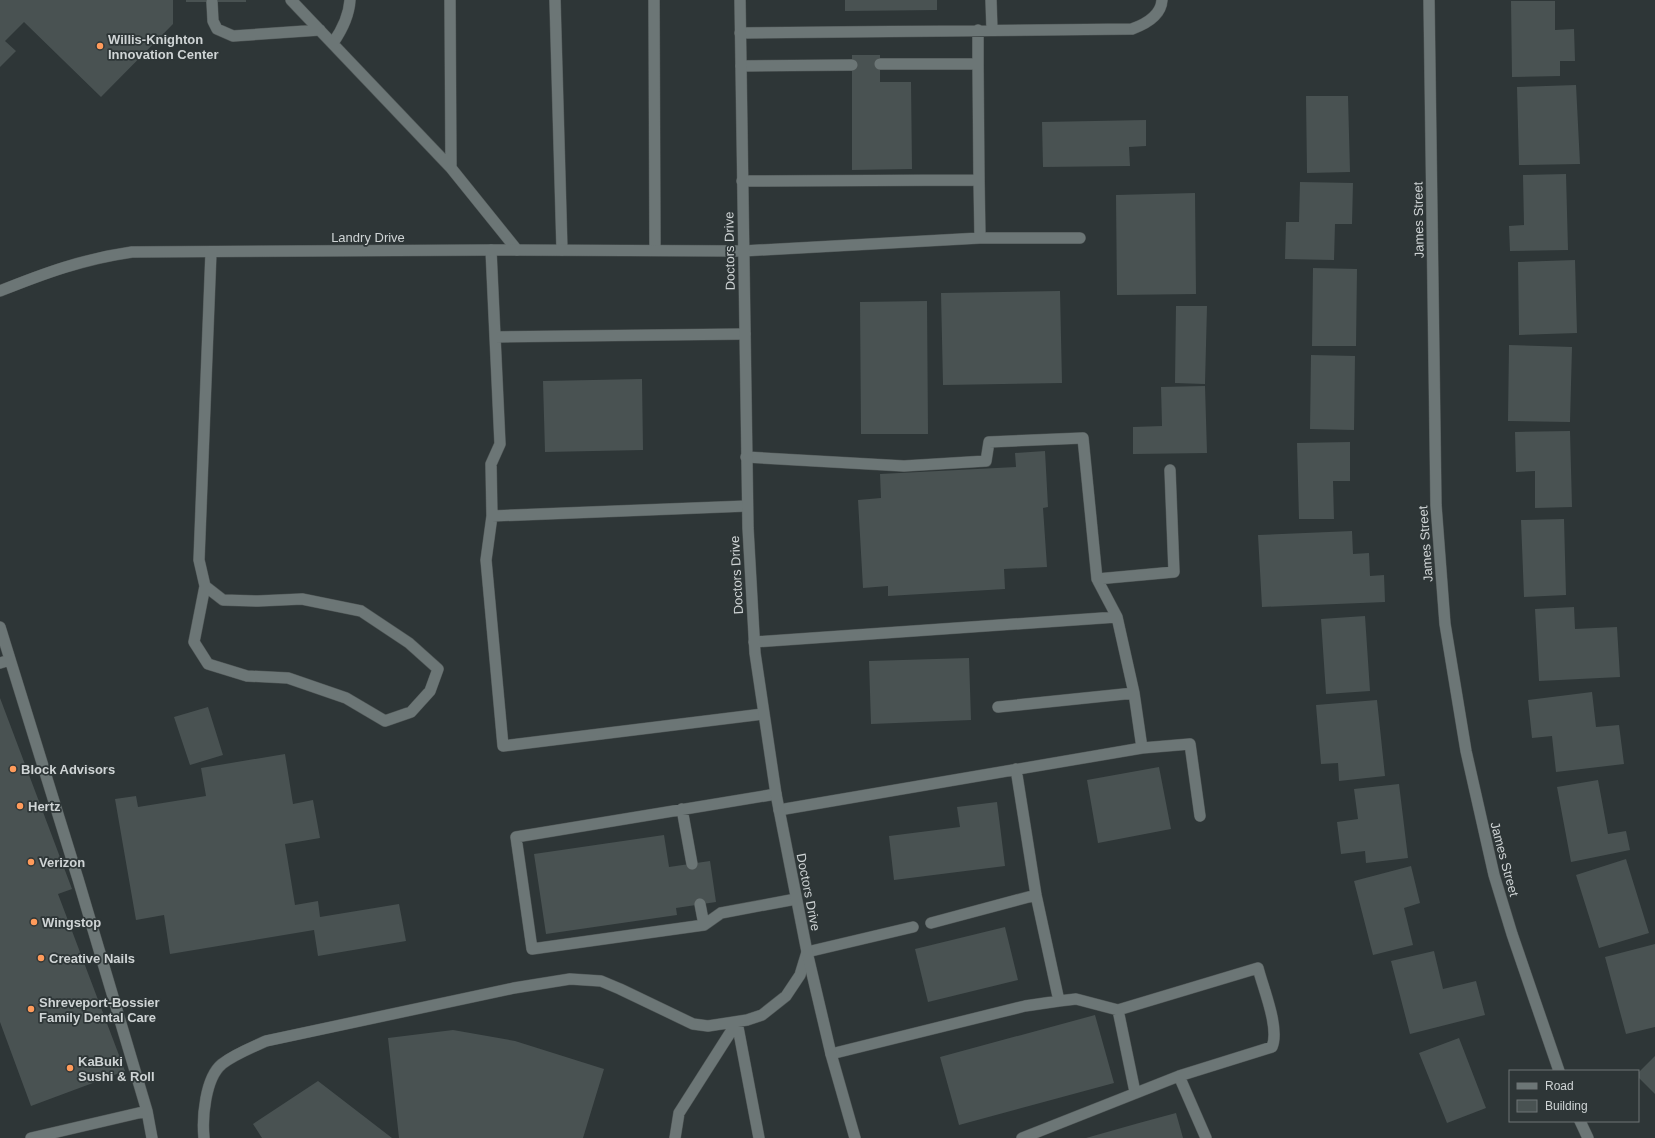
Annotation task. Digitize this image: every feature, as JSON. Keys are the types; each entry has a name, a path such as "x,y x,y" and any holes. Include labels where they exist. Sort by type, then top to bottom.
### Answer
{"street":[{"path":"291,0 451,168 517,250"},
{"path":"333,44 342,30 348,15 350,0"},
{"path":"450,0 451,168"},
{"path":"555,0 562,250"},
{"path":"654,0 655,250"},
{"name":"Doctors Drive","path":"740,0 747,506 754,642 763,714 776,794 796,899 831,1054 855,1138"},
{"path":"992,0 992,30"},
{"path":"740,33 1132,29 1141,26 1158,13 1162,0"},
{"name":"James Street","path":"1429,0 1436,505 1445,624 1466,751 1494,875 1514,942 1559,1070"},
{"path":"212,2 213,20 217,29 233,36 320,30"},
{"path":"978,30 980,238"},
{"path":"880,64 978,64"},
{"path":"741,66 852,65"},
{"path":"742,181 979,180"},
{"name":"Landry Drive","path":"0,291 62,267 89,259 132,252 491,250 743,251 980,238 1080,238"},
{"path":"491,250 500,444 491,464 492,516 486,560 503,746 763,714"},
{"path":"205,586 223,600 258,601 302,599 361,611 409,643 438,669 430,691 411,712 385,720 346,698 288,678 247,676 208,664 194,642 205,586 200,560 211,252"},
{"path":"495,337 745,334"},
{"path":"746,457 911,465 986,461 989,442 1083,438 1097,580 1117,617 1134,693 1142,748"},
{"path":"1097,580 1174,572 1170,470"},
{"path":"492,516 747,506"},
{"path":"754,642 1117,617"},
{"path":"0,627 5,662 147,1111 152,1138"},
{"path":"998,708 1134,693"},
{"path":"779,810 1142,748 1190,744 1200,816"},
{"path":"1016,769 1036,895 1059,1000"},
{"path":"776,794 516,837 532,949 704,925 721,913 796,899"},
{"path":"682,809 692,864"},
{"path":"931,923 1036,895"},
{"path":"700,904 704,925"},
{"path":"204,1138 206,1100 212,1078 221,1065 237,1054 274,1040 514,988 570,979 601,981 620,988 693,1024 708,1026 737,1022 762,1015 786,996 800,976 807,952 913,927"},
{"path":"831,1054 1025,1006 1059,1000 1076,1000 1118,1010 1258,968 1274,1024 1274,1043 1272,1047 1179,1076 1135,1092 1022,1138"},
{"path":"1118,1010 1135,1092"},
{"path":"675,1138 679,1113 737,1022"},
{"path":"737,1022 759,1138"},
{"path":"1179,1076 1206,1138"},
{"path":"31,1138 147,1111"},
{"path":"1580,1122 1588,1138"}],"building":[{"name":"Willis-Knighton Innovation Center","path":"0,0 173,0 173,24 101,97 24,22 5,41 16,51 0,67"},
{"name":"Willis-Knighton Innovation Center","path":"186,0 246,0 246,2 186,2"},
{"path":"845,0 937,0 937,10 845,11"},
{"path":"1511,1 1555,1 1555,30 1574,29 1575,61 1560,61 1560,76 1512,77"},
{"path":"852,55 880,55 880,82 911,82 912,169 852,170"},
{"path":"1576,85 1580,164 1519,165 1517,87"},
{"path":"1306,96 1348,96 1350,172 1307,173"},
{"path":"1146,120 1146,146 1129,147 1130,166 1043,167 1042,122"},
{"path":"1566,174 1568,250 1510,251 1509,226 1524,225 1523,175"},
{"path":"1300,182 1353,183 1352,224 1335,224 1334,260 1285,259 1286,222 1299,222"},
{"path":"1195,193 1196,294 1117,295 1116,195"},
{"path":"1575,260 1577,333 1519,335 1518,262"},
{"path":"1313,268 1357,269 1356,346 1312,346"},
{"path":"1060,291 1062,383 943,385 941,293"},
{"path":"927,301 928,434 861,434 860,302"},
{"path":"1176,306 1207,306 1205,384 1175,383"},
{"path":"1509,345 1572,347 1570,422 1508,421"},
{"path":"1311,355 1355,356 1354,430 1310,429"},
{"path":"642,379 643,450 545,452 543,381"},
{"path":"1205,386 1207,453 1133,454 1133,427 1162,426 1161,387"},
{"path":"1570,431 1572,507 1535,508 1535,471 1516,472 1515,432"},
{"path":"1350,442 1350,481 1333,481 1334,519 1299,519 1297,443"},
{"path":"1045,451 1048,507 1043,508 1047,567 1004,569 1005,589 888,596 888,586 863,588 858,500 881,498 880,474 1016,467 1015,453"},
{"path":"1564,519 1566,595 1524,597 1521,520"},
{"path":"1352,531 1353,554 1369,553 1370,576 1384,575 1385,602 1262,607 1258,535"},
{"path":"1574,607 1575,629 1617,627 1620,677 1539,681 1535,609"},
{"path":"1365,616 1370,691 1326,694 1321,619"},
{"path":"969,658 971,720 871,724 869,661"},
{"path":"1592,692 1596,727 1619,725 1624,764 1556,772 1552,736 1532,738 1528,700"},
{"path":"0,698 72,889 58,894 125,1071 31,1106 0,1022"},
{"path":"1377,700 1385,776 1339,781 1338,763 1321,764 1316,705"},
{"path":"208,707 223,755 190,765 174,717"},
{"path":"285,754 293,804 313,800 320,838 285,844 295,905 318,901 320,917 399,904 406,941 318,956 314,930 170,954 164,915 136,920 115,799 136,796 138,807 206,796 201,768"},
{"path":"1159,767 1171,829 1098,843 1087,780"},
{"path":"1598,780 1608,834 1626,831 1630,850 1571,862 1557,787"},
{"path":"1399,784 1408,858 1366,863 1365,851 1341,854 1337,822 1358,819 1354,789"},
{"path":"997,802 1005,866 894,880 889,836 960,827 957,807"},
{"path":"664,835 669,867 710,861 716,902 676,908 677,915 546,934 534,854"},
{"path":"1626,859 1649,933 1599,948 1576,875"},
{"path":"1411,866 1420,903 1404,908 1413,945 1373,955 1354,881"},
{"path":"1005,927 1018,980 928,1002 915,949"},
{"path":"1655,944 1655,1027 1626,1034 1605,957"},
{"path":"1434,951 1443,989 1476,981 1485,1015 1410,1034 1391,961"},
{"path":"1095,1015 1114,1083 959,1125 940,1057"},
{"path":"453,1030 515,1041 604,1069 583,1138 399,1138 388,1038"},
{"path":"1459,1038 1486,1108 1447,1123 1419,1053"},
{"path":"1655,1056 1655,1094 1639,1078 1639,1072"},
{"path":"318,1081 392,1138 262,1138 253,1124"},
{"path":"1176,1113 1183,1138 1086,1138 1139,1123"}],"place":[{"name":"Willis-Knighton Innovation Center","path":"100,46"},
{"name":"Block Advisors","path":"13,769"},
{"name":"Hertz","path":"20,806"},
{"name":"Verizon","path":"31,862"},
{"name":"Wingstop","path":"34,922"},
{"name":"Creative Nails","path":"41,958"},
{"name":"Shreveport-Bossier Family Dental Care","path":"31,1009"},
{"name":"KaBuki Sushi & Roll","path":"70,1068"}]}
